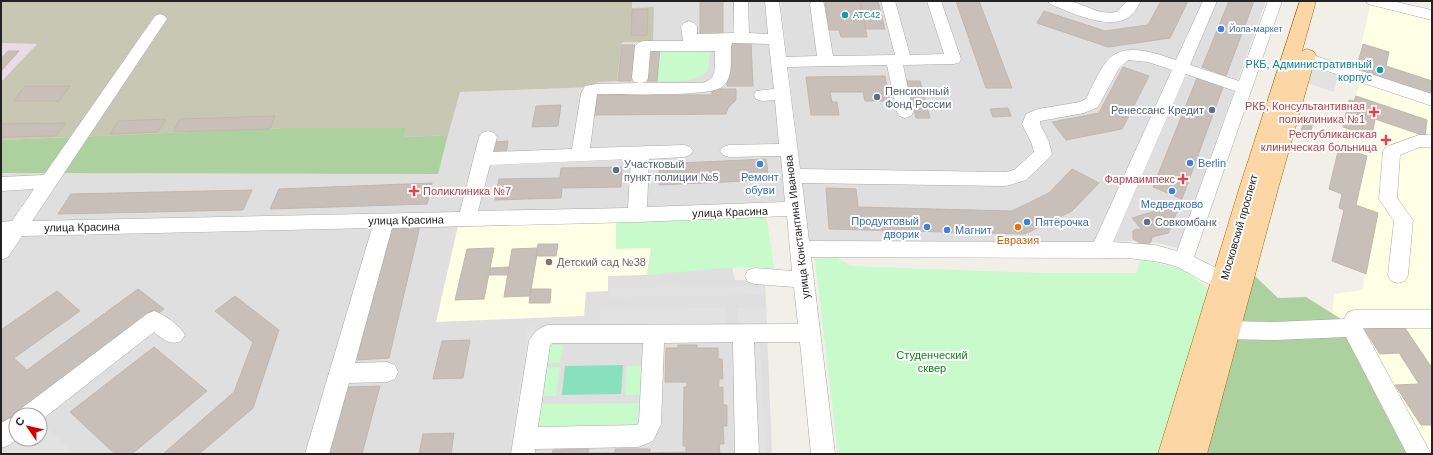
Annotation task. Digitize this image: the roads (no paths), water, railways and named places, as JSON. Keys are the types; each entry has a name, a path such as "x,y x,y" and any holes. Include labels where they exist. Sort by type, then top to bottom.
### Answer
{"main road":[{"name":"Московский проспект","path":"1193,454 1306,58 1311,1"},
{"name":"Московский проспект","path":"1172,454 1251,186 1311,1"}],"street":[{"name":"улица Константина Иванова","path":"772,1 823,454"},
{"path":"888,1 899,60 905,112"},
{"path":"779,62 953,59 934,1"},
{"path":"1055,1 1095,15 1106,17 1122,15 1128,10 1134,1"},
{"path":"1100,250 1210,1"},
{"path":"1183,261 1275,1"},
{"path":"1372,1 1407,5 1432,15"},
{"path":"580,155 589,94 591,90 596,88 702,88 716,84 722,76 741,2"},
{"path":"817,4 826,61"},
{"path":"1,252 9,229 48,181 160,18"},
{"path":"689,26 689,39 731,41"},
{"path":"640,78 643,46 776,39"},
{"path":"792,176 1006,179 1020,175 1043,154 1040,142 1031,124 1032,118 1038,115 1084,107 1092,103 1112,64 1126,55 1150,57 1244,88"},
{"path":"1306,58 1432,100"},
{"path":"762,96 782,94"},
{"path":"467,219 488,137"},
{"path":"1398,275 1404,220 1388,199 1392,151 1419,142 1432,141"},
{"path":"729,151 788,150"},
{"path":"482,159 684,151"},
{"path":"637,215 640,152"},
{"path":"1,184 48,181"},
{"name":"улица Красина","path":"9,229 637,215 795,209"},
{"path":"317,454 342,373 384,221"},
{"path":"799,249 1128,250 1155,253 1183,261 1224,281"},
{"path":"755,276 803,280"},
{"path":"1419,454 1352,328 1354,319 1432,319"},
{"path":"40,407 154,320 174,336"},
{"path":"1228,330 1274,331 1352,328"},
{"path":"743,333 747,454"},
{"path":"654,334 650,424 645,433 638,436 524,446 540,341 544,335 548,334 810,333"},
{"path":"342,373 387,372"}],"place":[{"name":"АТС42","path":"845,15"},
{"name":"Йола-маркет","path":"1221,29"},
{"name":"РКБ, Административный корпус","path":"1380,70"},
{"name":"Пенсионный Фонд России","path":"877,97"},
{"name":"Ренессанс Кредит","path":"1212,110"},
{"name":"РКБ, Консультантивная поликлиника №1","path":"1374,112"},
{"name":"Республиканская клиническая больница","path":"1386,140"},
{"name":"Berlin","path":"1190,163"},
{"name":"Ремонт обуви","path":"760,164"},
{"name":"Участковый пункт полиции №5","path":"616,170"},
{"name":"Фармаимпекс","path":"1183,179"},
{"name":"Поликлиника №7","path":"414,191"},
{"name":"Медведково","path":"1172,191"},
{"name":"Пятёрочка","path":"1027,222"},
{"name":"Совкомбанк","path":"1147,222"},
{"name":"Продуктовый дворик","path":"927,227"},
{"name":"Евразия","path":"1018,227"},
{"name":"Магнит","path":"947,230"},
{"name":"Детский сад №38","path":"549,262"}],"park label":[{"name":"Студенческий сквер","path":"932,361"}]}
